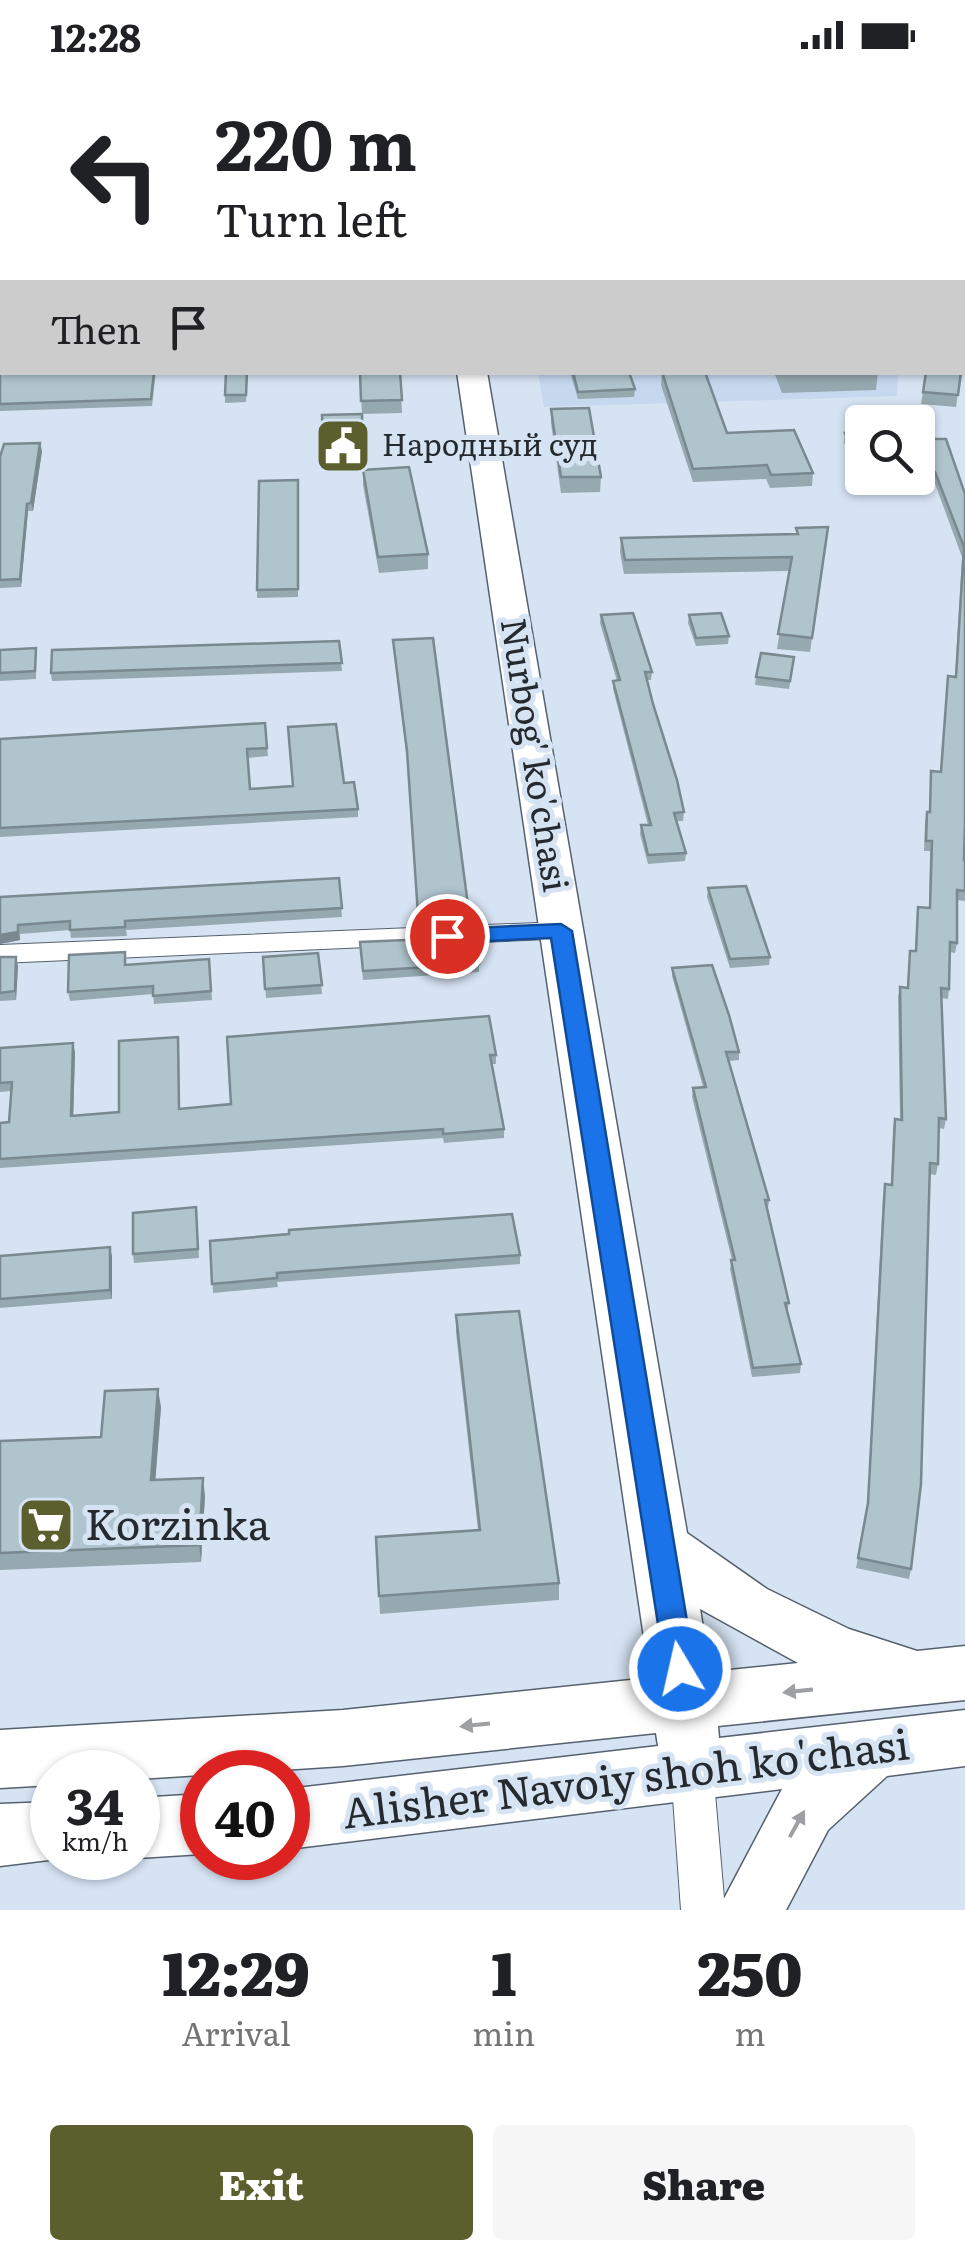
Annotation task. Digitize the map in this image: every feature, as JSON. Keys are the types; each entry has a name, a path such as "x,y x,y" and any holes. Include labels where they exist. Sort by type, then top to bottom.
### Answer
{"street":[{"name":"Nurbog' ko'chasi","path":"472,375 685,1703 703,1910"},
{"path":"0,954 561,931"},
{"path":"660,1544 724,1597 780,1630 860,1661 945,1676"},
{"name":"Alisher Navoiy shoh ko'chasi","path":"0,1760 343,1738 945,1676"},
{"name":"Alisher Navoiy shoh ko'chasi","path":"310,1816 965,1738"},
{"path":"750,1910 805,1810 872,1749"},
{"path":"0,1834 30,1833"}],"shaded area":[{"path":"538,375 898,375 897,396 544,407"}],"building":[{"path":"0,375 154,375 151,399 0,404"},
{"path":"226,375 247,375 246,395 225,395"},
{"path":"360,375 400,375 402,400 361,401"},
{"path":"574,375 630,375 635,389 578,392"},
{"path":"663,375 706,375 727,433 794,430 813,473 771,475 767,465 693,469"},
{"path":"926,375 961,375 958,395 923,392"},
{"path":"589,408 601,477 561,477 551,409"},
{"path":"362,414 363,448 323,449 322,415"},
{"path":"935,439 946,439 965,494 965,891 957,890 957,943 950,942 949,989 941,988 946,1119 939,1118 938,1164 930,1163 921,1484 911,1569 858,1558 868,1503 885,1184 892,1185 895,1119 902,1120 900,987 908,988 910,951 916,951 918,907 930,908 932,841 926,841 927,812 931,771 941,772 948,676 956,677 964,547 935,472"},
{"path":"40,443 31,503 27,504 20,579 0,580 0,457 4,444"},
{"path":"409,467 428,554 378,557 363,470"},
{"path":"298,480 298,589 257,590 259,481"},
{"path":"828,527 812,638 778,634 792,557 625,560 621,538 798,534 796,528"},
{"path":"633,613 652,672 645,672 653,704 677,780 684,812 674,813 686,853 648,855 641,825 651,825 613,681 620,680 601,615"},
{"path":"721,613 729,636 696,638 689,615"},
{"path":"433,638 469,913 418,915 407,751 393,640"},
{"path":"339,641 342,663 51,673 52,650"},
{"path":"36,648 35,671 0,673 0,650"},
{"path":"761,653 794,657 790,681 756,677"},
{"path":"265,723 267,748 247,749 250,789 293,786 288,727 336,724 344,783 354,782 358,809 0,828 0,739"},
{"path":"339,878 342,908 125,921 125,927 70,930 70,921 18,925 18,932 0,935 0,897"},
{"path":"746,886 770,957 730,959 708,888"},
{"path":"475,937 479,964 363,971 360,942"},
{"path":"125,952 125,965 209,959 211,991 153,996 153,986 68,992 69,955"},
{"path":"318,953 322,985 265,989 263,957"},
{"path":"0,957 16,957 15,991 0,993"},
{"path":"712,965 739,1052 726,1052 769,1200 765,1200 789,1303 785,1303 801,1364 753,1368 731,1260 735,1260 693,1088 706,1087 672,968"},
{"path":"489,1016 496,1055 490,1055 504,1129 443,1134 443,1129 0,1159 0,1123 9,1122 12,1082 0,1083 0,1048 73,1043 71,1116 119,1112 119,1041 178,1037 179,1109 231,1104 227,1037"},
{"path":"196,1207 198,1249 133,1254 133,1213"},
{"path":"512,1214 520,1255 277,1273 277,1278 212,1284 210,1241 289,1234 289,1230"},
{"path":"110,1247 110,1290 0,1299 0,1256"},
{"path":"519,1311 559,1583 379,1596 376,1537 480,1530 456,1315"},
{"path":"158,1389 151,1480 203,1478 199,1545 0,1553 0,1441 101,1437 105,1391"}],"place":[{"name":"Народный суд","path":"343,446"},
{"name":"Korzinka","path":"46,1525"}],"route":[{"path":"447,936 561,931 680,1669"}]}
